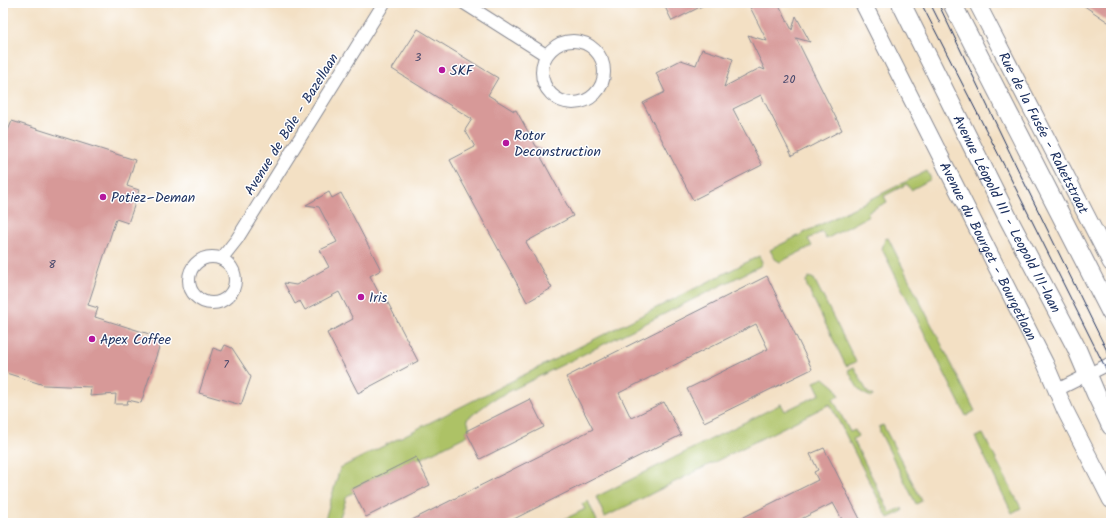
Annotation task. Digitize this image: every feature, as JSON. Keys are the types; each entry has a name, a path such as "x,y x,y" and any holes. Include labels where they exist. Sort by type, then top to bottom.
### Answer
{"main road":[{"name":"Avenue Léopold III - Leopold III-laan","path":"901,3 1008,218 1076,347 1111,426"},
{"path":"952,3 1111,313"}],"street":[{"name":"Avenue de Bâle - Bazellaan","path":"222,258 240,234 384,3"},
{"path":"464,3 546,55"},
{"name":"Avenue du Bourget - Bourgetlaan","path":"863,3 1045,363 1065,410 1111,500"},
{"name":"Rue de la Fusée - Raketstraat","path":"977,3 1111,262"},
{"path":"564,42 583,42 590,46 601,60 603,68 601,84 595,93 587,99 578,102 567,102 558,99 550,93 544,84 542,64 546,55 554,47 564,42"},
{"path":"1056,390 1111,363"}],"green space":[{"path":"927,171 931,179 911,190 907,184 884,196 887,202 867,212 869,216 826,239 822,232 808,239 812,246 780,262 775,259 770,250"},
{"path":"888,238 975,411 966,416 882,249 885,239"},
{"path":"759,256 762,262 760,266 492,400 467,419 470,429 466,431 468,435 418,460 416,457 352,489 354,492 347,496 338,523 324,523 340,468"},
{"path":"809,277 814,279 856,362 846,366 807,286 806,281"},
{"path":"854,367 868,393 873,395 872,397 863,393 855,383 848,370"},
{"path":"824,378 836,388 839,396 833,399 850,432 855,430 858,436 853,439 890,513 902,508 903,511 888,518 830,404 605,517 596,497 781,404 785,411 820,394 814,382"},
{"path":"883,425 922,501 916,504 880,432 879,427"},
{"path":"983,434 1021,508 1012,513 975,437"},
{"path":"588,501 597,521 593,523 557,523 585,509 582,504"}],"building":[{"path":"663,3 708,3 672,21"},
{"path":"748,3 778,3 792,30 796,16 810,42 796,38 842,130 792,156 761,95 733,109 762,165 693,200 643,103 665,92 656,73 681,60 696,65 702,49 733,59 724,87 760,68 765,70 748,35 767,41"},
{"path":"1080,3 1111,3 1111,24"},
{"path":"418,29 498,78 488,95 514,111 516,110 536,146 545,151 541,157 573,216 526,242 552,288 527,302 450,160 475,147 465,130 472,119 392,69"},
{"path":"12,121 135,160 127,186 139,190 133,209 128,223 116,219 88,305 98,308 95,317 162,338 141,403 128,400 127,404 115,404 116,394 90,396 91,387 44,385 3,372 3,131 7,133"},
{"name":"Iris","path":"329,192 332,198 341,193 381,270 370,276 384,303 387,301 418,361 358,393 327,333 353,319 339,292 305,310 300,301 295,304 284,283 296,285 329,267 320,250 337,242 319,207 306,205"},
{"path":"767,276 812,369 704,422 687,389 768,349 756,324 619,393 631,418 664,402 681,435 506,523 406,523 593,429 566,377"},
{"path":"225,345 232,348 251,377 241,405 199,393 213,348 222,351"},
{"path":"530,399 544,427 480,459 466,431"},
{"path":"824,448 862,523 844,523 833,503 793,523 732,523 818,480 814,472 818,470 810,454"},
{"path":"416,457 430,485 366,517 352,489"}],"tram line":[{"path":"921,3 1111,379"},
{"path":"930,3 940,23"},
{"path":"938,3 1111,359"}],"place":[{"name":"SKF","path":"442,70"},
{"name":"Rotor Deconstruction","path":"506,143"},
{"name":"Potiez–Deman","path":"103,197"},
{"name":"Iris","path":"361,297"},
{"name":"Apex Coffee","path":"92,339"}]}
